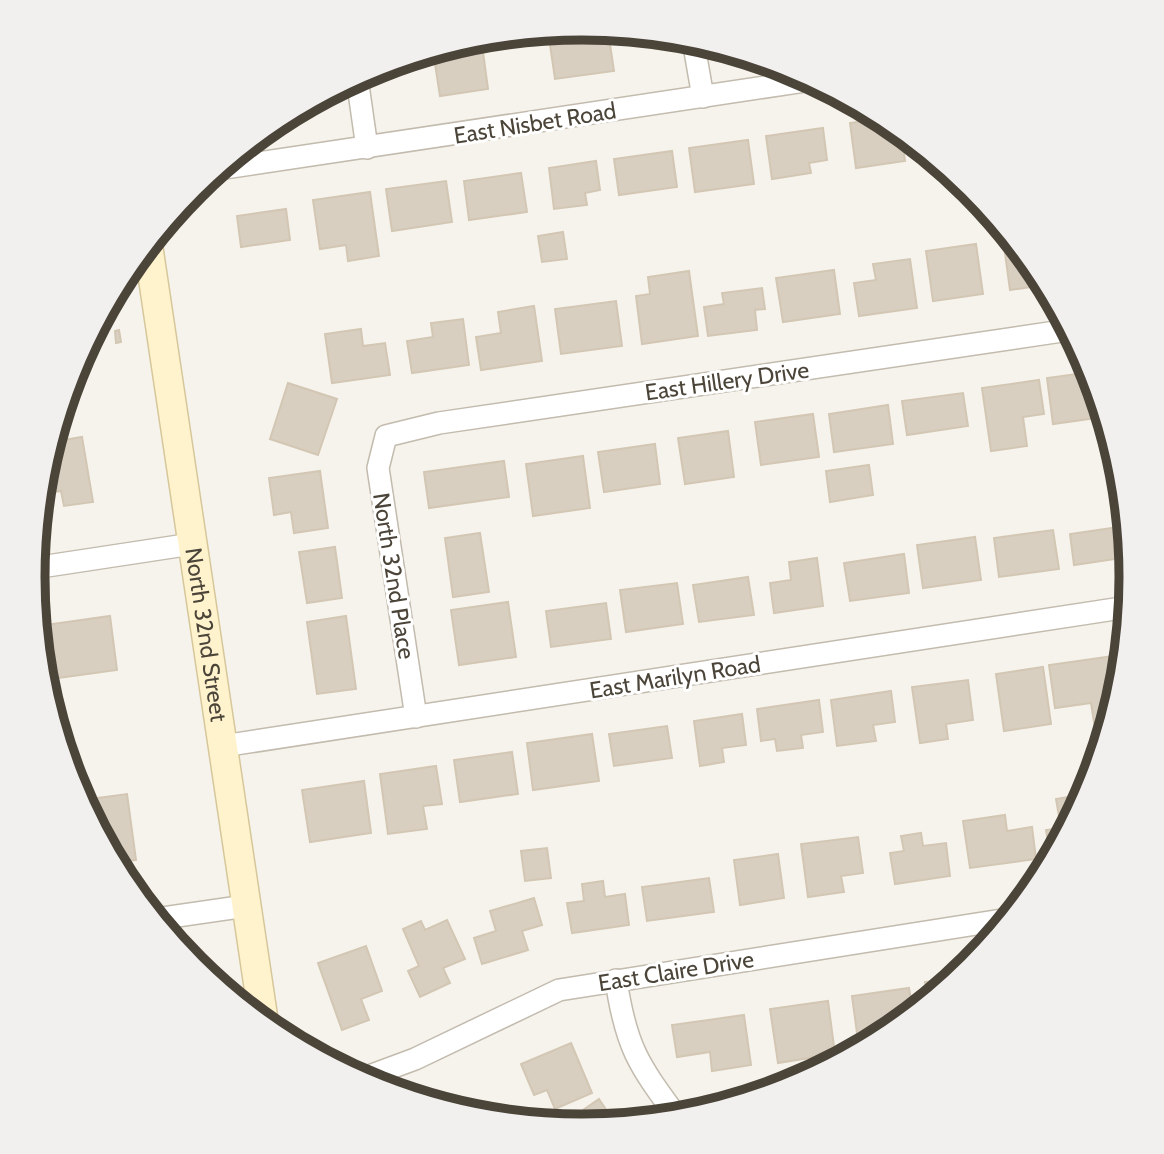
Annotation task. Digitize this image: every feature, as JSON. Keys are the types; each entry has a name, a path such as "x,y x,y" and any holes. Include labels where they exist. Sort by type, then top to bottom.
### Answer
{"main road":[{"name":"North 32nd Street","path":"150,259 262,1008"}],"street":[{"path":"696,53 703,97"},
{"name":"East Nisbet Road","path":"236,166 792,83"},
{"path":"359,90 367,148"},
{"name":"East Hillery Drive","path":"386,436 439,423 1059,332"},
{"name":"North 32nd Place","path":"386,436 378,468 416,717"},
{"path":"45,566 192,544"},
{"name":"East Marilyn Road","path":"223,746 1118,609"},
{"path":"167,917 246,906"},
{"name":"East Claire Drive","path":"377,1073 415,1059 559,990 994,921"},
{"path":"616,980 621,1012 636,1061 669,1106"}],"building":[{"path":"549,41 609,41 614,71 555,79"},
{"path":"489,49 483,52 488,89 440,96 435,61"},
{"path":"864,121 903,147 905,161 856,168 850,123"},
{"path":"823,128 827,160 809,163 811,173 772,179 766,136"},
{"path":"748,140 754,184 695,192 689,148"},
{"path":"672,151 677,187 619,195 614,159"},
{"path":"596,161 600,190 585,193 587,205 554,209 549,168"},
{"path":"521,173 527,212 469,220 464,181"},
{"path":"446,181 452,222 392,231 386,189"},
{"path":"370,192 379,256 348,261 346,245 320,249 313,200"},
{"path":"286,209 290,240 241,247 237,216"},
{"path":"563,232 567,259 542,262 538,236"},
{"path":"976,244 983,294 933,301 926,251"},
{"path":"1004,246 1008,250 1033,287 1010,290"},
{"path":"910,259 917,308 859,316 854,283 876,280 873,264"},
{"path":"834,270 840,314 783,322 776,278"},
{"path":"689,271 698,336 642,344 636,296 650,294 648,277"},
{"path":"762,288 765,309 755,310 757,330 708,336 704,307 724,304 722,293"},
{"path":"616,301 622,346 561,354 555,309"},
{"path":"534,306 542,361 481,370 476,337 501,333 498,312"},
{"path":"463,319 469,365 412,373 407,341 433,337 431,323"},
{"path":"361,329 363,346 385,343 390,375 332,383 325,334"},
{"path":"119,330 121,342 116,343 115,331"},
{"path":"1079,374 1094,418 1053,424 1047,378"},
{"path":"1039,380 1044,414 1023,417 1027,446 991,451 982,388"},
{"path":"288,383 337,399 318,455 270,439"},
{"path":"963,393 968,426 907,435 902,401"},
{"path":"888,405 893,444 834,452 829,414"},
{"path":"813,414 819,457 761,465 755,422"},
{"path":"728,431 734,477 685,484 678,438"},
{"path":"82,437 93,502 64,506 61,491 53,492 64,440"},
{"path":"655,444 660,484 604,492 598,452"},
{"path":"583,456 590,508 533,516 526,464"},
{"path":"504,461 509,497 429,508 424,472"},
{"path":"869,465 873,495 830,502 826,471"},
{"path":"320,471 328,528 294,533 291,512 274,515 269,478"},
{"path":"1116,527 1118,559 1074,565 1070,534"},
{"path":"1053,530 1059,569 999,577 994,538"},
{"path":"480,533 489,592 453,597 445,538"},
{"path":"975,537 981,580 923,588 917,545"},
{"path":"335,547 342,598 307,603 299,552"},
{"path":"904,554 909,593 850,601 844,563"},
{"path":"817,558 823,606 774,613 770,583 791,580 789,562"},
{"path":"748,577 754,615 699,622 693,585"},
{"path":"677,583 683,624 626,632 620,590"},
{"path":"508,602 516,657 459,665 451,610"},
{"path":"606,603 611,639 551,647 546,611"},
{"path":"110,616 117,670 55,678 47,625"},
{"path":"346,616 356,689 317,694 307,622"},
{"path":"1112,656 1095,731 1091,703 1055,708 1049,665"},
{"path":"1043,667 1051,724 1004,731 996,674"},
{"path":"968,680 973,720 946,724 948,739 920,743 912,687"},
{"path":"891,691 895,722 873,725 876,741 837,746 831,700"},
{"path":"819,700 823,732 801,735 803,748 777,751 775,739 761,741 757,709"},
{"path":"742,714 746,745 722,748 724,762 700,766 694,721"},
{"path":"667,726 672,758 614,766 609,734"},
{"path":"592,734 599,781 533,790 527,743"},
{"path":"512,752 518,794 460,802 454,760"},
{"path":"436,766 442,804 423,806 427,829 388,834 380,774"},
{"path":"364,781 371,833 310,842 302,790"},
{"path":"127,794 136,860 127,861 94,798"},
{"path":"1071,796 1060,820 1056,799"},
{"path":"1005,815 1007,831 1032,827 1036,859 970,868 963,821"},
{"path":"1055,829 1048,843 1046,830"},
{"path":"921,833 923,846 946,843 950,876 895,884 890,853 904,851 901,836"},
{"path":"858,837 863,873 841,876 844,892 808,897 801,844"},
{"path":"547,848 551,878 525,881 521,851"},
{"path":"778,854 784,898 740,905 734,860"},
{"path":"709,878 714,912 647,921 642,887"},
{"path":"603,881 605,897 625,894 629,925 572,933 567,903 584,901 582,884"},
{"path":"534,898 542,925 522,931 528,950 482,964 474,938 496,931 490,911"},
{"path":"447,920 465,959 443,968 450,983 420,997 408,971 419,966 403,929 421,921 425,930"},
{"path":"366,946 382,991 361,999 369,1020 342,1030 318,963"},
{"path":"937,980 926,989 925,982"},
{"path":"909,988 911,1001 858,1037 852,996"},
{"path":"828,1001 834,1050 823,1056 778,1063 770,1009"},
{"path":"744,1015 751,1065 712,1071 710,1052 677,1057 672,1025"},
{"path":"571,1043 592,1093 555,1109 547,1090 534,1095 521,1064"},
{"path":"599,1099 608,1113 582,1114 578,1114"}]}
